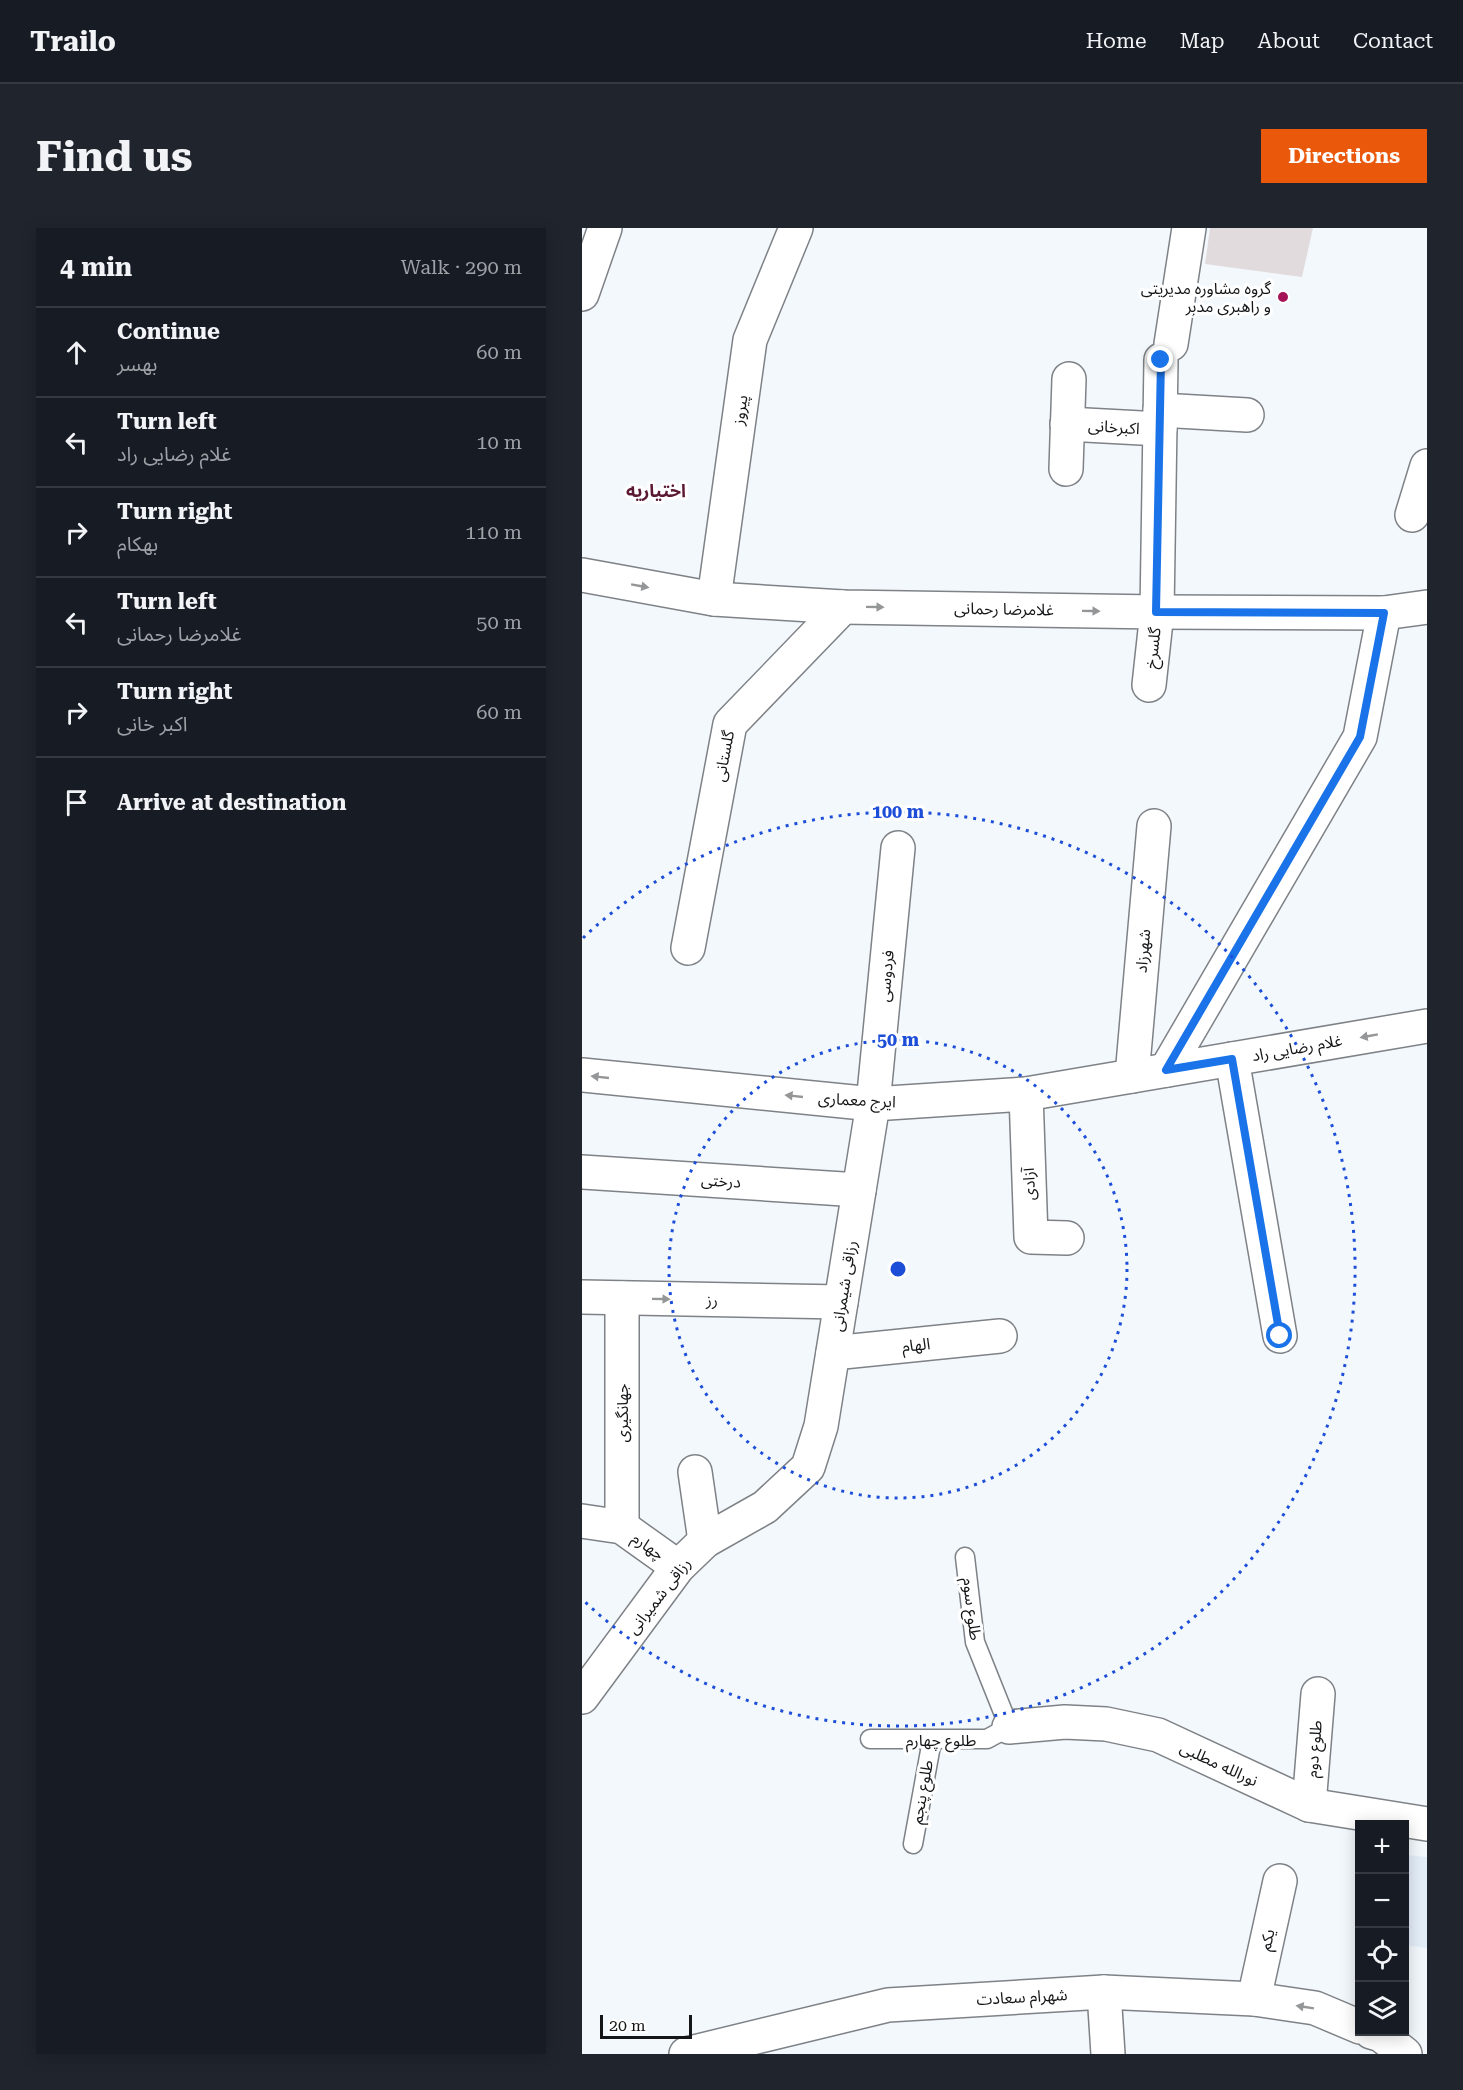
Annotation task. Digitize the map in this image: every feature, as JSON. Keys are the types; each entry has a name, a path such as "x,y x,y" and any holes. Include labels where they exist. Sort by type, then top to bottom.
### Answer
{"street":[{"path":"582,294 605,228"},
{"name":"پیروز","path":"714,599 750,340 796,228"},
{"name":"گلسرخ","path":"1149,685 1156,612 1160,420 1166,352 1189,228"},
{"path":"1066,468 1069,379"},
{"name":"اکبرخانی","path":"1068,424 1247,415"},
{"path":"1412,515 1427,466"},
{"name":"غلامرضا رحمانی","path":"582,576 714,599 843,607 1384,613 1427,607"},
{"name":"گلستانی","path":"688,948 730,724 843,607"},
{"path":"1166,1070 1360,737 1384,613"},
{"name":"شهرزاد","path":"1132,1076 1154,826"},
{"name":"فردوسی","path":"873,1104 898,848"},
{"name":"غلام رضایی راد","path":"1166,1070 1427,1026"},
{"path":"1232,1059 1280,1336"},
{"name":"ایرج معماری","path":"582,1075 873,1104 1026,1094 1166,1070"},
{"name":"آزادی","path":"1026,1094 1031,1237 1067,1238"},
{"name":"رزاقی شیمرانی","path":"808,1467 821,1426 873,1104"},
{"name":"درختی","path":"582,1172 860,1190"},
{"name":"رز","path":"582,1297 841,1302"},
{"name":"جهانگیری","path":"622,1298 622,1527"},
{"name":"الهام","path":"833,1353 1000,1336"},
{"name":"رزاقی شمیرانی","path":"582,1697 678,1567 705,1541 765,1507 808,1467"},
{"path":"695,1472 705,1541"},
{"name":"چهارم","path":"582,1521 622,1527 678,1567"},
{"name":"طلوع دوم","path":"1309,1805 1318,1694"},
{"name":"نورالله مطلبی","path":"1009,1727 1065,1722 1106,1724 1158,1735 1309,1805 1427,1824"},
{"name":"یکم","path":"1254,1999 1280,1881"},
{"path":"1104,1992 1108,2054"},
{"name":"شهرام سعادت","path":"693,2053 888,2005 1104,1992 1254,1999 1315,2008 1355,2025"},
{"path":"1381,2036 1405,2054"}],"lane":[{"name":"طلوع سوم","path":"965,1557 975,1642 1009,1727"},
{"name":"طلوع چهارم","path":"870,1739 987,1739 1009,1727"},
{"name":"طلوع پنجم","path":"913,1844 932,1740"}],"shaded area":[{"path":"1409,1855 1427,1857 1427,1948 1409,1946"}],"building":[{"path":"1210,228 1313,228 1302,277 1205,264"}],"place":[{"name":"گروه مشاوره مدیریتی و راهبری مدبر","path":"1283,297"}],"district":[{"name":"اختیاریه","path":"656,490"}],"route":[{"path":"1161,360 1156,612 1384,613 1360,737 1166,1070 1232,1059 1280,1336"}]}
